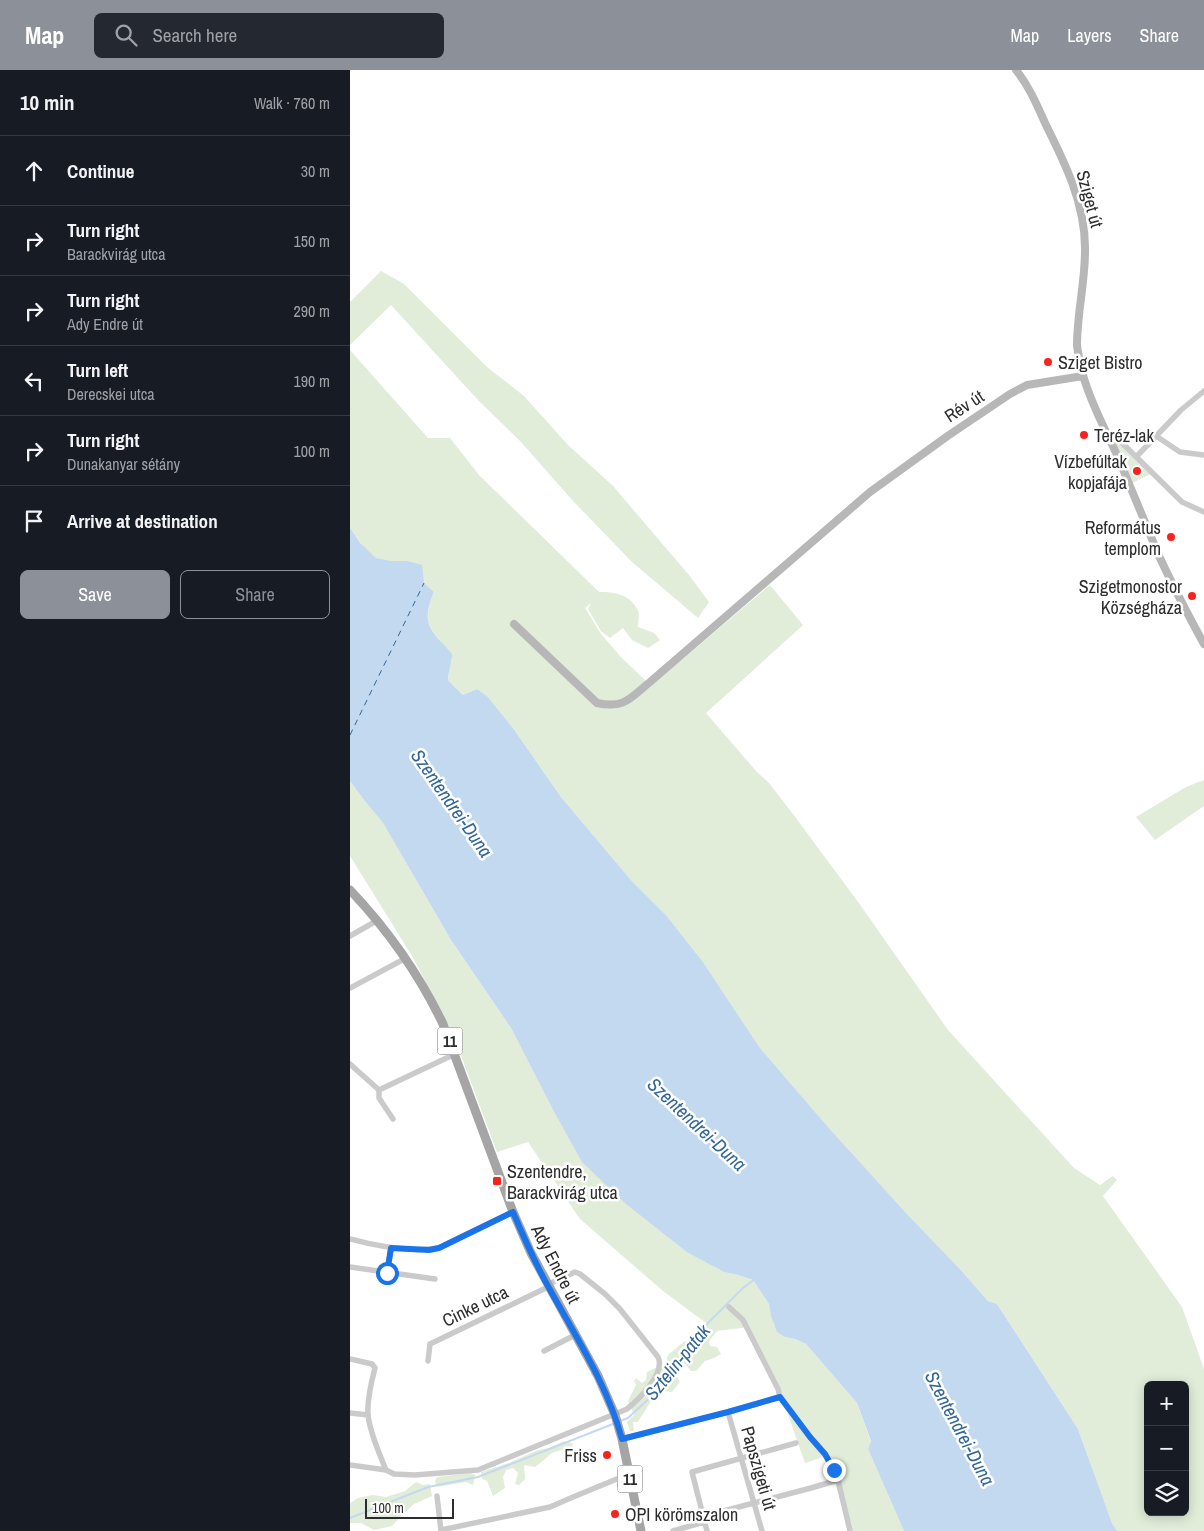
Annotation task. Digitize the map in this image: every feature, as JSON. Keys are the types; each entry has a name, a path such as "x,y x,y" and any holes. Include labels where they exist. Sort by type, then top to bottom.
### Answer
{"main road":[{"name":"Ady Endre út","path":"350,890 354,900 378,920 406,958 443,1024 513,1212 531,1254 598,1376 616,1420 622,1439 642,1531"}],"street":[{"name":"Sziget út","path":"1016,70 1033,97 1062,158 1081,211 1085,231 1085,250 1077,347 1083,376 1160,557 1204,644"},
{"name":"Rév út","path":"514,624 597,703 611,706 622,703 650,682 874,489 949,435 1010,394 1027,385 1083,376"},
{"path":"1136,456 1181,410 1204,392"},
{"path":"1107,432 1114,435 1182,502 1204,512"},
{"path":"1156,436 1180,452 1204,456"},
{"path":"350,936 378,920"},
{"path":"350,988 406,958"},
{"path":"380,1090 455,1054"},
{"path":"350,1064 380,1090"},
{"path":"380,1090 379,1098 393,1119"},
{"path":"350,1239 391,1248 429,1250 439,1248 513,1212"},
{"path":"387,1273 391,1248"},
{"path":"350,1267 435,1279"},
{"path":"350,1471 353,1465 386,1470 394,1474 415,1475 478,1470 616,1420 643,1394 660,1367 660,1361 620,1309 580,1274 572,1272 551,1283 548,1287"},
{"name":"Cinke utca","path":"428,1361 430,1344 548,1287"},
{"path":"729,1307 743,1320 778,1389 780,1397 825,1454 838,1480 850,1531"},
{"path":"544,1351 575,1335"},
{"path":"350,1359 372,1364 375,1368 370,1391 368,1415 375,1442 386,1470"},
{"path":"622,1439 780,1397"},
{"name":"Papszigeti út","path":"728,1412 762,1531"},
{"path":"350,1413 368,1415"},
{"path":"706,1531 692,1472 796,1443"},
{"path":"437,1496 441,1531 550,1508 629,1474"},
{"path":"677,1530 704,1522 708,1515 838,1480"}],"green space":[{"path":"381,271 404,284 487,367 524,396 568,445 613,486 689,575 709,602 698,618 632,562 573,501 521,442 478,400 391,305 350,345 350,302"},
{"path":"350,350 428,438 450,438 479,475 599,592 622,595 635,605 639,613 638,627 654,633 660,640 648,648 632,640 623,628 610,638 601,631 588,609 591,603 585,608 601,634 621,657 651,686 770,585 803,625 706,713 756,771 769,783 796,818 861,906 948,1030 1074,1168 1100,1185 1113,1176 1117,1180 1103,1196 1182,1307 1204,1369 1204,1531 1117,1531 1112,1523 1078,1429 997,1304 988,1301 907,1214 760,1048 703,962 666,915 630,879 561,797 513,728 487,696 477,689 463,695 448,680 452,659 431,629 429,623 428,615 434,592 424,583 407,561 378,559 370,554 350,528"},
{"path":"1113,439 1121,445 1151,474 1132,483"},
{"path":"1204,780 1204,806 1155,840 1136,817 1186,787"},
{"path":"350,781 383,823 451,940 511,1028 551,1106 713,1266 724,1272 753,1280 769,1304 774,1325 785,1337 806,1344 857,1403 871,1442 868,1449 904,1531 849,1531 829,1461 826,1456 805,1463 783,1400 749,1327 717,1331 709,1341 710,1346 717,1347 721,1354 705,1361 696,1371 691,1371 685,1364 680,1363 674,1370 680,1382 672,1392 663,1391 651,1401 638,1422 633,1422 634,1431 630,1431 627,1422 634,1415 628,1401 636,1385 634,1381 636,1378 642,1383 646,1380 647,1372 665,1366 668,1355 685,1341 691,1344 696,1340 706,1323 663,1291 580,1219 528,1142 497,1152 453,1034 412,956 350,856"},
{"path":"564,1441 572,1443 573,1446 552,1453 535,1467 524,1465 525,1479 519,1485 515,1484 518,1473 513,1468 506,1470 503,1477 505,1488 493,1496 487,1481 482,1479 481,1472"},
{"path":"471,1473 475,1475 473,1485 466,1482 437,1487 435,1481 437,1477"},
{"path":"416,1482 423,1485 430,1484 432,1496 414,1504 392,1526 374,1530 361,1523 350,1523 350,1503 358,1498 373,1495 386,1497 405,1491"}],"water":[{"name":"Szentendrei-Duna","path":"350,528 360,543 376,558 391,561 407,561 422,565 424,583 434,592 428,613 430,626 452,654 448,680 463,695 477,689 487,696 513,728 561,797 630,879 666,915 703,962 760,1048 907,1214 988,1301 997,1304 1078,1429 1112,1523 1117,1531 904,1531 868,1449 871,1441 857,1403 806,1344 785,1337 777,1332 769,1304 753,1280 724,1272 687,1252 626,1204 582,1162 511,1028 451,940 383,823 350,781"}],"waterway":[{"name":"Sztelin-patak","path":"620,1421 628,1418 654,1394 700,1331 743,1288 755,1279"},
{"name":"Sztelin-patak","path":"350,1518 428,1487 478,1477 613,1424"}],"ferry route":[{"path":"350,735 424,583"}],"place":[{"name":"Sziget Bistro","path":"1048,362"},
{"name":"Teréz-lak","path":"1084,435"},
{"name":"Vízbefúltak kopjafája","path":"1137,471"},
{"name":"Református templom","path":"1171,537"},
{"name":"Szigetmonostor Községháza","path":"1192,596"},
{"name":"Szentendre, Barackvirág utca","path":"497,1181"},
{"name":"Friss","path":"607,1455"},
{"name":"OPI körömszalon","path":"615,1514"}],"route":[{"path":"387,1273 391,1248 429,1250 439,1248 513,1212 548,1287 598,1376 615,1415 622,1439 780,1397 825,1454 834,1470"}]}
